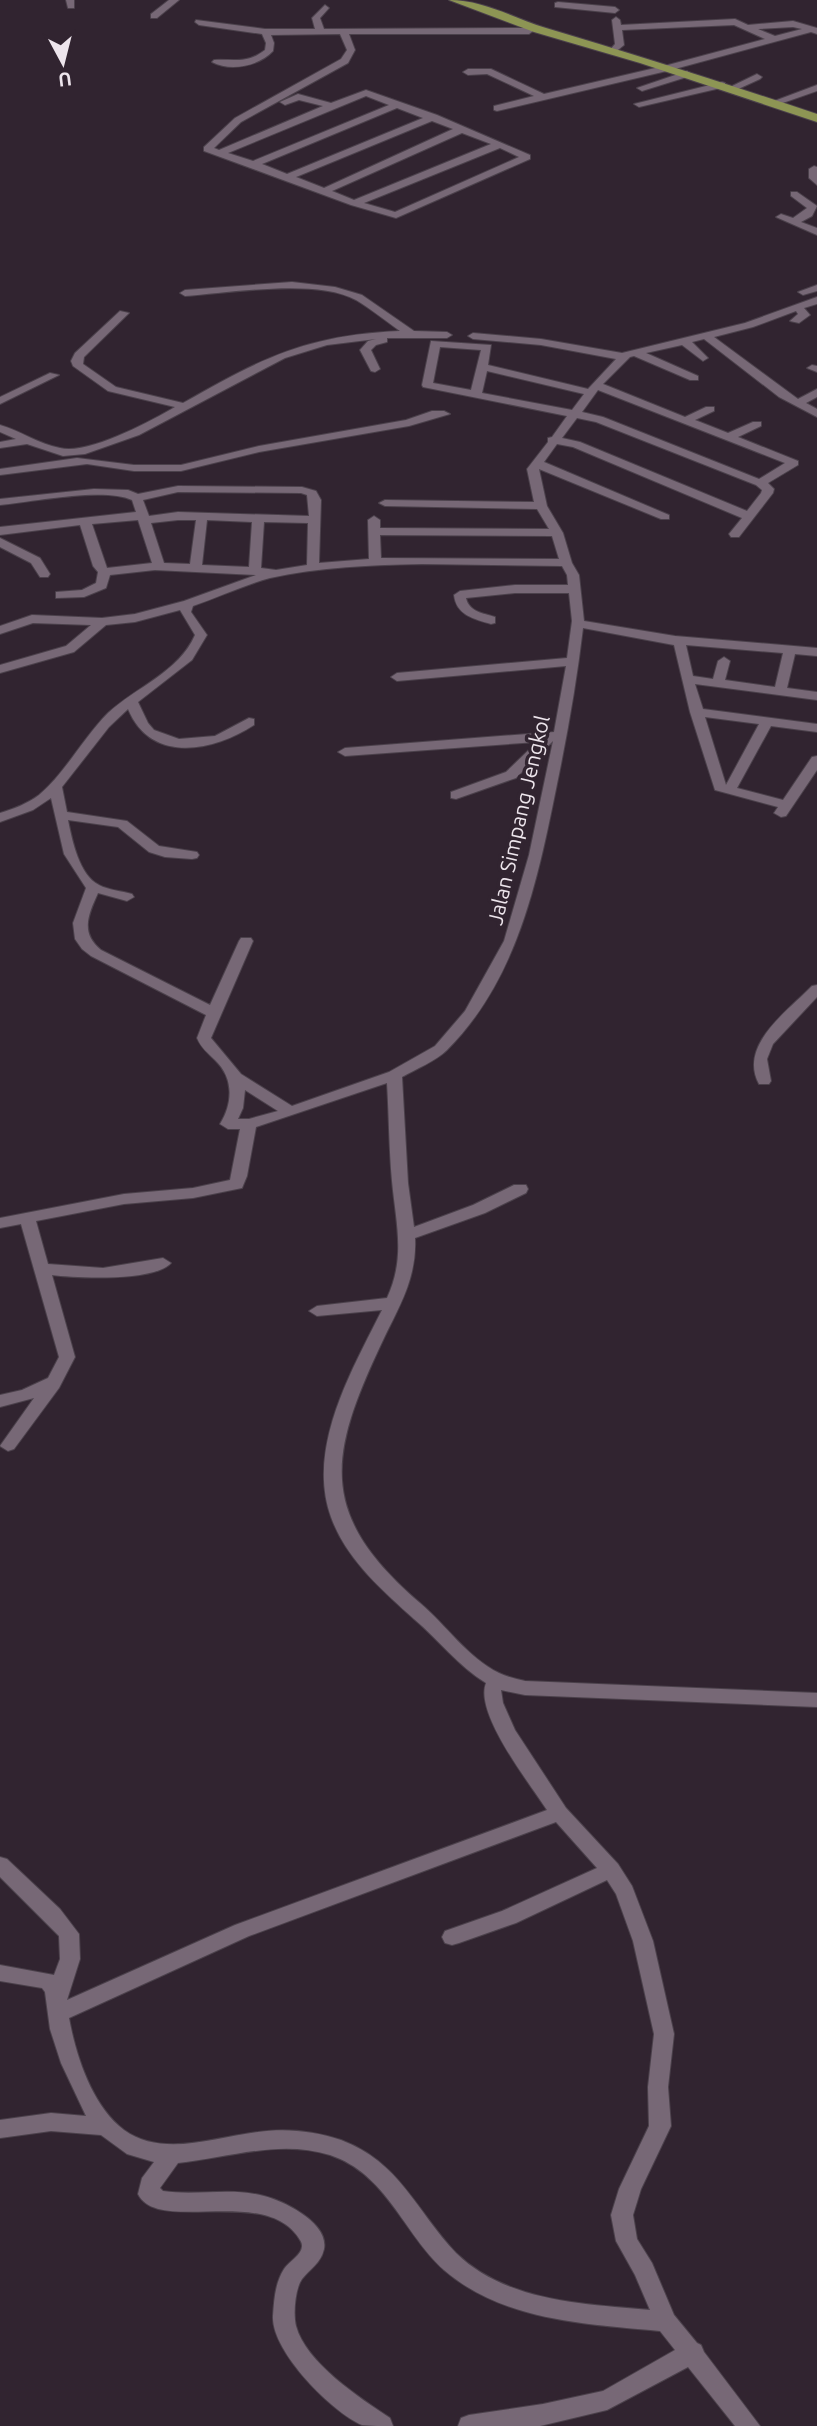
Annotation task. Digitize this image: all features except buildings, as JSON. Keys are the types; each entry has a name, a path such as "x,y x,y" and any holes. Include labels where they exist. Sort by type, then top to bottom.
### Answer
{"main road":[{"path":"456,0 533,30 727,86 817,118"}],"street":[{"path":"154,16 175,0"},
{"path":"558,5 615,5 620,45 613,51"},
{"path":"320,32 316,18 325,8"},
{"path":"199,22 265,32 533,30"},
{"path":"617,28 731,22 749,27 773,39"},
{"path":"749,27 793,24 815,30"},
{"path":"508,38 533,30"},
{"path":"649,78 773,39 815,30"},
{"path":"219,153 366,93 434,117 527,157 397,215 354,203 207,149 238,120 345,61 351,50 343,31"},
{"path":"217,62 240,65 254,62 269,51 270,43 265,32"},
{"path":"620,38 652,35"},
{"path":"642,88 674,70"},
{"path":"498,108 674,70"},
{"path":"468,72 488,71 543,97"},
{"path":"639,104 757,77"},
{"path":"774,103 817,88"},
{"path":"259,108 276,106 298,97 332,106"},
{"path":"253,164 399,104"},
{"path":"286,178 434,117"},
{"path":"325,191 462,129"},
{"path":"354,203 500,144"},
{"path":"814,169 813,177 817,182"},
{"path":"793,222 808,214 813,206 794,194"},
{"path":"781,217 817,232"},
{"path":"185,293 292,285 335,290 358,297 410,333"},
{"path":"803,292 817,288"},
{"path":"665,517 536,463 595,389 628,355 749,325 816,301"},
{"path":"795,321 805,315 797,307"},
{"path":"124,313 79,355 76,361 78,366 111,389 187,407"},
{"path":"375,369 365,350 372,343 410,333"},
{"path":"0,502 82,471 127,436 187,407 260,364 291,352 360,337 410,333 499,337 628,355 694,378"},
{"path":"705,335 797,404 817,414"},
{"path":"683,340 703,358"},
{"path":"475,394 487,347 435,343 427,385 599,419 760,483 768,489 767,493 735,534"},
{"path":"483,368 551,383 595,389 687,420 794,463 760,483"},
{"path":"0,401 54,375"},
{"path":"536,406 551,383"},
{"path":"797,404 817,392"},
{"path":"687,420 710,409"},
{"path":"82,471 88,461 134,468 181,468 259,449 409,423 432,414 444,414"},
{"path":"730,437 757,424"},
{"path":"0,428 56,450 82,471 137,498 178,489 302,490 312,493 315,500 313,568"},
{"path":"259,449 279,435"},
{"path":"0,445 33,440"},
{"path":"552,440 576,444 748,516"},
{"path":"274,447 287,458"},
{"name":"Jalan Simpang Jengkol","path":"250,1124 394,1075 424,1060 453,1037 491,980 511,941 528,887 554,736 575,661 577,624 573,575 566,563 557,533 541,506 533,478 536,463"},
{"path":"0,471 82,471"},
{"path":"431,487 432,504"},
{"path":"137,498 159,566"},
{"path":"385,503 541,506"},
{"path":"0,531 143,517 314,520"},
{"path":"195,568 202,517"},
{"path":"255,569 258,519"},
{"path":"60,595 93,590 102,585 104,572 99,566 85,521"},
{"path":"375,563 374,526 557,533"},
{"path":"0,542 36,561 44,574"},
{"path":"0,630 32,619 102,622 135,618 188,604 277,573 313,568 443,560 566,563"},
{"path":"104,572 159,566 255,569 277,573"},
{"path":"491,620 464,609 460,595 515,589 576,589"},
{"path":"0,818 34,805 55,786 107,723 174,668 197,644 201,635 185,612 188,604"},
{"path":"0,669 70,649 102,622"},
{"path":"577,624 675,640 817,652"},
{"path":"675,640 680,644 696,712 716,779 722,789 783,810 817,760"},
{"path":"780,691 790,649"},
{"path":"397,677 575,661"},
{"path":"718,684 724,662"},
{"path":"687,679 817,696"},
{"path":"131,701 143,726 150,733 174,742 215,741 249,722"},
{"path":"696,712 817,728"},
{"path":"729,791 767,722"},
{"path":"345,752 554,736"},
{"path":"456,795 511,775 554,736"},
{"path":"55,786 64,836 77,870 93,888 127,897"},
{"path":"61,815 122,824 153,849 164,853 192,855"},
{"path":"93,888 80,926 80,938 87,948 214,1013"},
{"path":"0,1223 124,1199 193,1194 236,1184 243,1169 242,1140 250,1124 228,1124 237,1111 239,1097 233,1076 224,1060 209,1047 204,1038 246,941"},
{"path":"764,1082 760,1059 765,1043 817,989"},
{"path":"394,1075 400,1182 408,1235 405,1273 339,1427 335,1456 335,1500 343,1522 373,1569 473,1665 496,1679 525,1688 817,1700"},
{"path":"233,1076 291,1112"},
{"path":"408,1235 479,1209 520,1189"},
{"path":"8,1445 54,1382 67,1357 58,1334 43,1269 27,1218"},
{"path":"43,1269 101,1275 163,1263"},
{"path":"317,1311 394,1303"},
{"path":"0,1401 27,1394 54,1382"},
{"path":"496,1679 492,1690 500,1719 559,1813 611,1870 636,1917 665,2044 658,2087 660,2126 630,2189 622,2215 627,2241 644,2270 666,2322 749,2426"},
{"path":"58,2004 111,1987 226,1935 559,1813"},
{"path":"0,1864 69,1934 70,1959 58,2004"},
{"path":"452,1937 509,1917 611,1870"},
{"path":"0,1973 48,1980 58,2004 81,2086 104,2126 133,2147 172,2154 279,2138 307,2140 338,2148 363,2159 394,2186 450,2261 471,2278 507,2295 538,2305 666,2322"},
{"path":"0,2129 51,2122 104,2126"},
{"path":"172,2154 150,2185 149,2194 152,2198 169,2203 251,2202 274,2207 296,2220 307,2231 313,2249 306,2263 290,2278 289,2295 283,2305 284,2325 291,2341 326,2387 382,2426"},
{"path":"469,2426 554,2413 607,2400 693,2353"}]}
